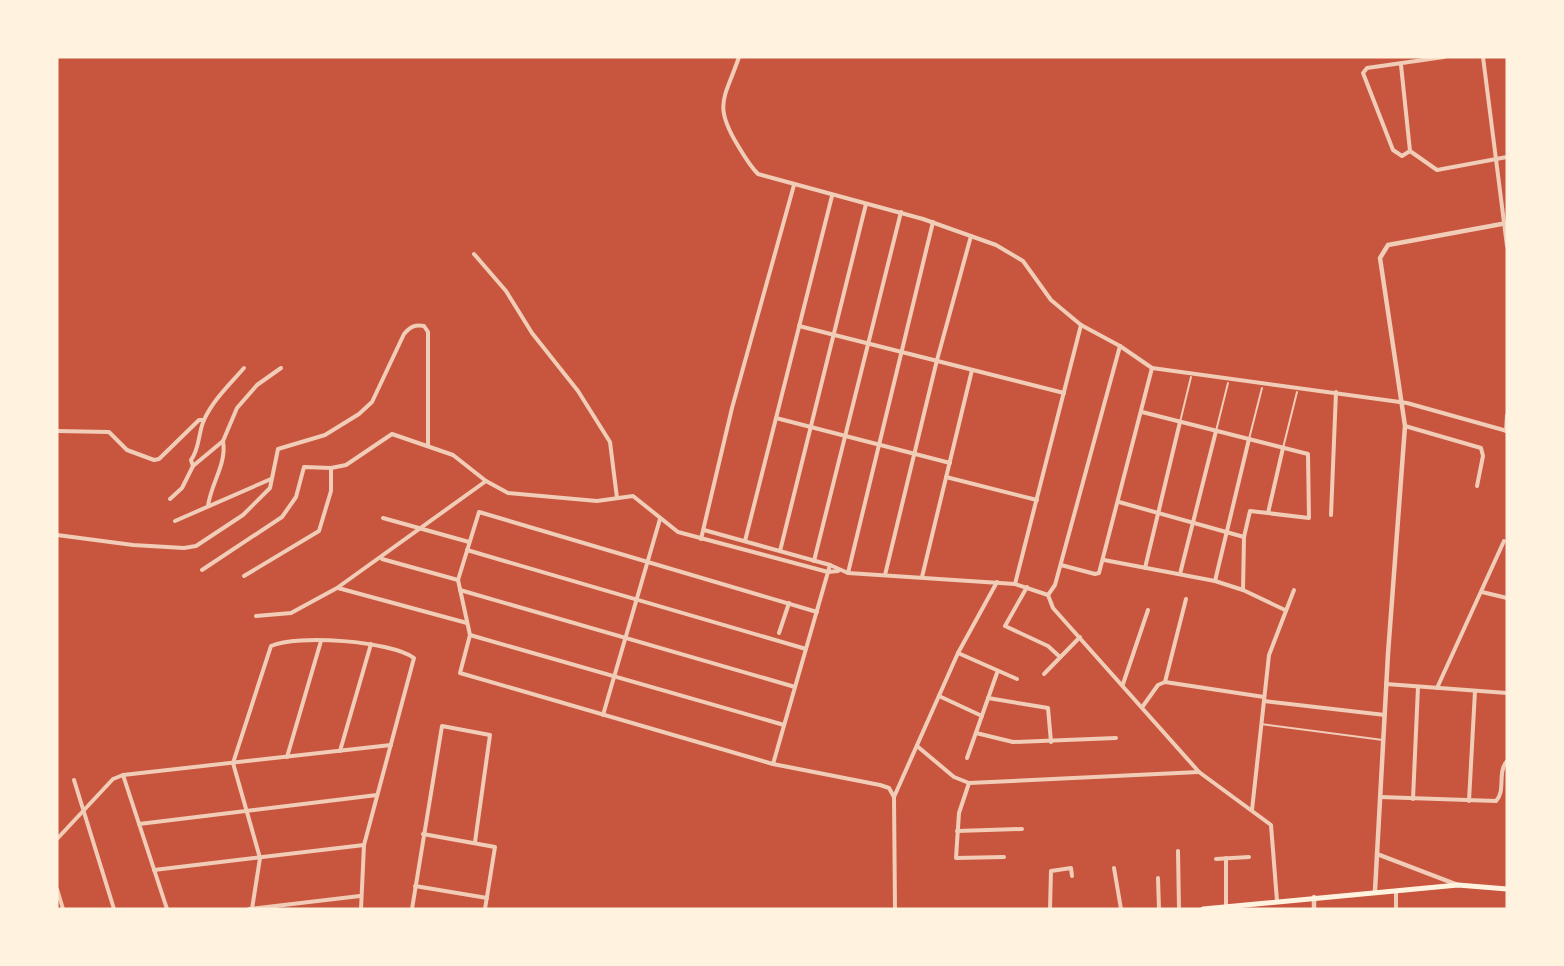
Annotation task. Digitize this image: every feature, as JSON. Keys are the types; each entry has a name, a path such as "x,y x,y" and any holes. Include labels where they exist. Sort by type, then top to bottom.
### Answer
{"main road":[{"path":"1203,909 1375,891 1458,885 1507,889"}],"street":[{"path":"739,57 722,105 725,124 758,174 832,196 901,212 996,245 1023,261 1051,300 1081,325 1120,346 1152,368 1402,402 1507,431 1507,415"},
{"path":"1410,151 1402,156 1394,150 1363,79 1363,73 1367,68 1401,65 1413,60 1444,57"},
{"path":"1483,57 1507,246"},
{"path":"1401,65 1410,151 1437,170 1507,157"},
{"path":"701,539 732,408 794,185"},
{"path":"745,541 832,196"},
{"path":"780,551 866,204"},
{"path":"814,561 901,212"},
{"path":"848,573 933,222"},
{"path":"1375,891 1386,684 1405,426 1380,261 1382,252 1388,245 1505,223"},
{"path":"885,576 913,453 971,236"},
{"path":"474,254 506,291 532,333 578,391 610,442 617,498"},
{"path":"57,535 133,545 184,548 196,546 243,515 270,488 278,449 325,435 359,414 372,402 404,334 418,325 424,326 428,332 428,445"},
{"path":"1015,584 1081,325"},
{"path":"799,326 1064,393"},
{"path":"1048,595 1055,585 1061,565 1120,346"},
{"path":"194,466 190,462 197,448 204,420 214,402 244,368"},
{"path":"208,506 214,482 225,457 223,441 234,412 257,386 281,368"},
{"path":"1061,565 1098,574 1104,560 1152,368"},
{"path":"922,577 972,370"},
{"path":"1145,568 1191,377"},
{"path":"1180,574 1228,383"},
{"path":"1215,581 1262,388"},
{"path":"1268,513 1297,392"},
{"path":"1331,514 1336,392"},
{"path":"1142,412 1308,454 1309,518 1250,511 1244,537 1243,590"},
{"path":"776,418 950,463"},
{"path":"57,431 109,432 126,450 154,460 159,459 199,420 204,420"},
{"path":"1405,426 1481,448 1483,456 1476,486"},
{"path":"202,570 282,517 296,497 304,467 331,468 358,459 392,434 453,454 486,481 508,493 589,500 633,496 678,532 828,572 838,570"},
{"path":"170,499 182,488 194,466 223,441"},
{"path":"244,576 319,531 323,524 331,491 331,468"},
{"path":"946,477 1036,500"},
{"path":"175,521 271,478"},
{"path":"256,616 291,612 337,588 381,559 486,481"},
{"path":"1119,502 1244,537"},
{"path":"817,612 480,512 458,580 470,636 460,670 462,674 773,764 880,785 889,788 894,797"},
{"path":"384,518 469,542"},
{"path":"603,715 660,519"},
{"path":"704,530 830,565 848,573 997,582 1027,587 1048,595 1053,608 1199,772 1271,825 1277,901"},
{"path":"1437,688 1504,541"},
{"path":"467,550 806,649"},
{"path":"381,559 458,580"},
{"path":"1104,560 1215,581 1243,590 1285,610"},
{"path":"773,764 830,565"},
{"path":"895,909 894,797 958,653 997,582"},
{"path":"1027,587 1005,626 1048,646 1060,657"},
{"path":"337,588 467,623"},
{"path":"460,590 795,687"},
{"path":"1252,810 1269,655 1294,590"},
{"path":"1482,592 1507,598"},
{"path":"1165,682 1186,599"},
{"path":"779,633 789,603"},
{"path":"1123,684 1148,610"},
{"path":"470,636 784,725"},
{"path":"1044,674 1080,637"},
{"path":"287,757 321,641"},
{"path":"360,896 251,909 260,858 233,763 271,646 321,641 371,644 414,658 364,845 361,909"},
{"path":"340,751 371,644"},
{"path":"958,653 997,673 1017,679"},
{"path":"967,758 997,673"},
{"path":"1142,706 1158,685 1165,682 1264,699 1385,714"},
{"path":"1386,684 1507,693"},
{"path":"1413,799 1418,687"},
{"path":"1469,801 1475,691"},
{"path":"939,696 982,716"},
{"path":"988,698 1047,708 1050,712 1051,742"},
{"path":"1261,724 1383,740"},
{"path":"412,909 440,727 489,734 491,737 475,842"},
{"path":"976,733 1013,742 1116,738"},
{"path":"57,839 113,779 123,775 391,745"},
{"path":"916,746 954,777 969,783 1199,772"},
{"path":"1380,797 1469,801 1499,799 1502,768 1507,761"},
{"path":"123,775 167,909"},
{"path":"74,780 114,909"},
{"path":"969,783 959,813 956,858 1004,857"},
{"path":"139,824 377,795"},
{"path":"957,831 1022,829"},
{"path":"423,834 475,842 495,849 485,909"},
{"path":"154,870 364,845"},
{"path":"1178,851 1179,909"},
{"path":"1377,854 1458,885"},
{"path":"1216,859 1249,857"},
{"path":"1226,858 1226,908"},
{"path":"1050,909 1051,871 1071,868 1072,876"},
{"path":"1114,868 1121,909"},
{"path":"1158,878 1159,909"},
{"path":"415,886 487,898"},
{"path":"57,889 63,909"},
{"path":"1396,890 1396,909"},
{"path":"1314,897 1314,909"}]}
